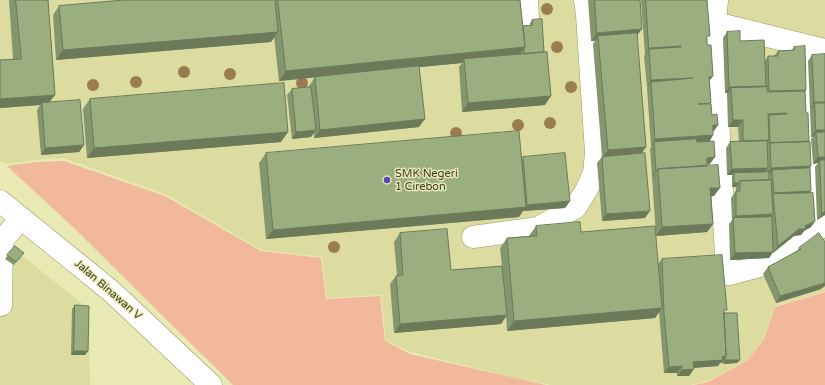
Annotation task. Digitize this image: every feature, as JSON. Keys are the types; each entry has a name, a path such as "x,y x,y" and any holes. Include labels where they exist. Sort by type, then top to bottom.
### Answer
{"street":[{"path":"473,237 538,228 576,207 587,189 594,173 596,153 585,0"},
{"path":"717,0 714,51 728,274 771,263 819,228 803,45"},
{"path":"715,23 825,50"},
{"name":"Jalan Binawan V","path":"0,201 111,291 211,385"},
{"path":"1,305 2,241 21,218"}],"shaded area":[{"name":"SMK Negeri 1 Cirebon","path":"0,0 825,0 825,291 775,306 763,339 749,359 708,381 690,385 551,385 511,377 411,352 386,341 381,295 327,298 322,257 262,250 167,195 63,158 7,164 0,161"},
{"path":"64,161 165,196 261,251 321,258 326,299 380,296 385,341 410,354 546,385 233,385 73,227 7,166 36,162"},
{"path":"0,238 89,309 90,385 0,385"},
{"path":"825,292 825,385 694,385 708,382 748,360 764,339 775,307"}],"building":[{"path":"16,0 48,0 55,95 0,99 0,60 21,59"},
{"path":"124,0 275,0 278,32 63,50 59,6"},
{"path":"278,0 520,0 525,47 286,71"},
{"path":"595,0 640,0 642,29 597,33"},
{"path":"646,0 707,0 710,36 707,36 707,45 711,45 713,76 709,77 711,103 698,104 711,104 712,115 717,114 718,125 713,125 713,135 655,139 651,82 693,78 651,80 649,49 681,46 649,48"},
{"path":"542,19 544,52 524,54 525,47 523,26 533,25 532,20"},
{"path":"740,31 740,41 764,40 766,86 729,87 727,32"},
{"path":"637,33 646,147 608,150 598,36"},
{"path":"805,46 806,90 769,91 768,56 778,56 778,51 794,50 794,47"},
{"path":"547,52 551,96 468,103 464,59"},
{"path":"825,54 825,102 814,102 812,55"},
{"path":"419,66 425,119 320,130 315,77"},
{"path":"284,83 288,132 94,148 90,99"},
{"path":"311,87 316,130 296,132 292,89"},
{"path":"767,87 767,92 805,91 806,113 808,113 809,141 770,143 769,115 787,113 768,114 769,140 743,141 743,120 733,120 731,88"},
{"path":"80,100 84,145 45,148 42,103"},
{"path":"815,103 825,103 825,130 816,130"},
{"path":"519,131 526,207 273,230 266,153"},
{"path":"825,132 825,157 818,157 816,133"},
{"path":"696,139 697,142 714,141 715,157 707,158 707,166 656,170 654,142"},
{"path":"767,141 768,168 732,169 730,142"},
{"path":"810,142 811,166 771,168 770,143"},
{"path":"565,153 570,201 527,205 523,157"},
{"path":"645,153 650,211 606,214 602,157"},
{"path":"820,160 825,160 825,211 822,214"},
{"path":"718,165 720,188 710,188 713,224 662,227 658,169"},
{"path":"810,168 811,191 774,193 772,170"},
{"path":"769,172 769,180 740,181 739,183 734,183 734,173"},
{"path":"771,180 773,214 736,216 736,191 740,191 740,181"},
{"path":"813,193 815,221 805,226 806,229 799,229 778,246 773,194"},
{"path":"772,217 773,252 735,253 733,218"},
{"path":"580,222 581,232 655,226 662,308 514,321 507,238 537,236 536,226"},
{"path":"447,229 451,270 502,266 507,315 400,324 396,276 403,275 400,233"},
{"path":"819,233 825,242 825,283 780,296 768,267 801,249 799,248"},
{"path":"15,246 24,253 16,262 7,255"},
{"path":"722,255 727,310 724,310 726,356 722,357 723,360 693,362 694,369 682,370 682,366 669,367 664,314 662,259"},
{"path":"75,305 89,306 88,351 74,351"},
{"path":"724,313 737,313 740,360 725,360"}],"place":[{"name":"SMK Negeri 1 Cirebon","path":"387,180"}]}
